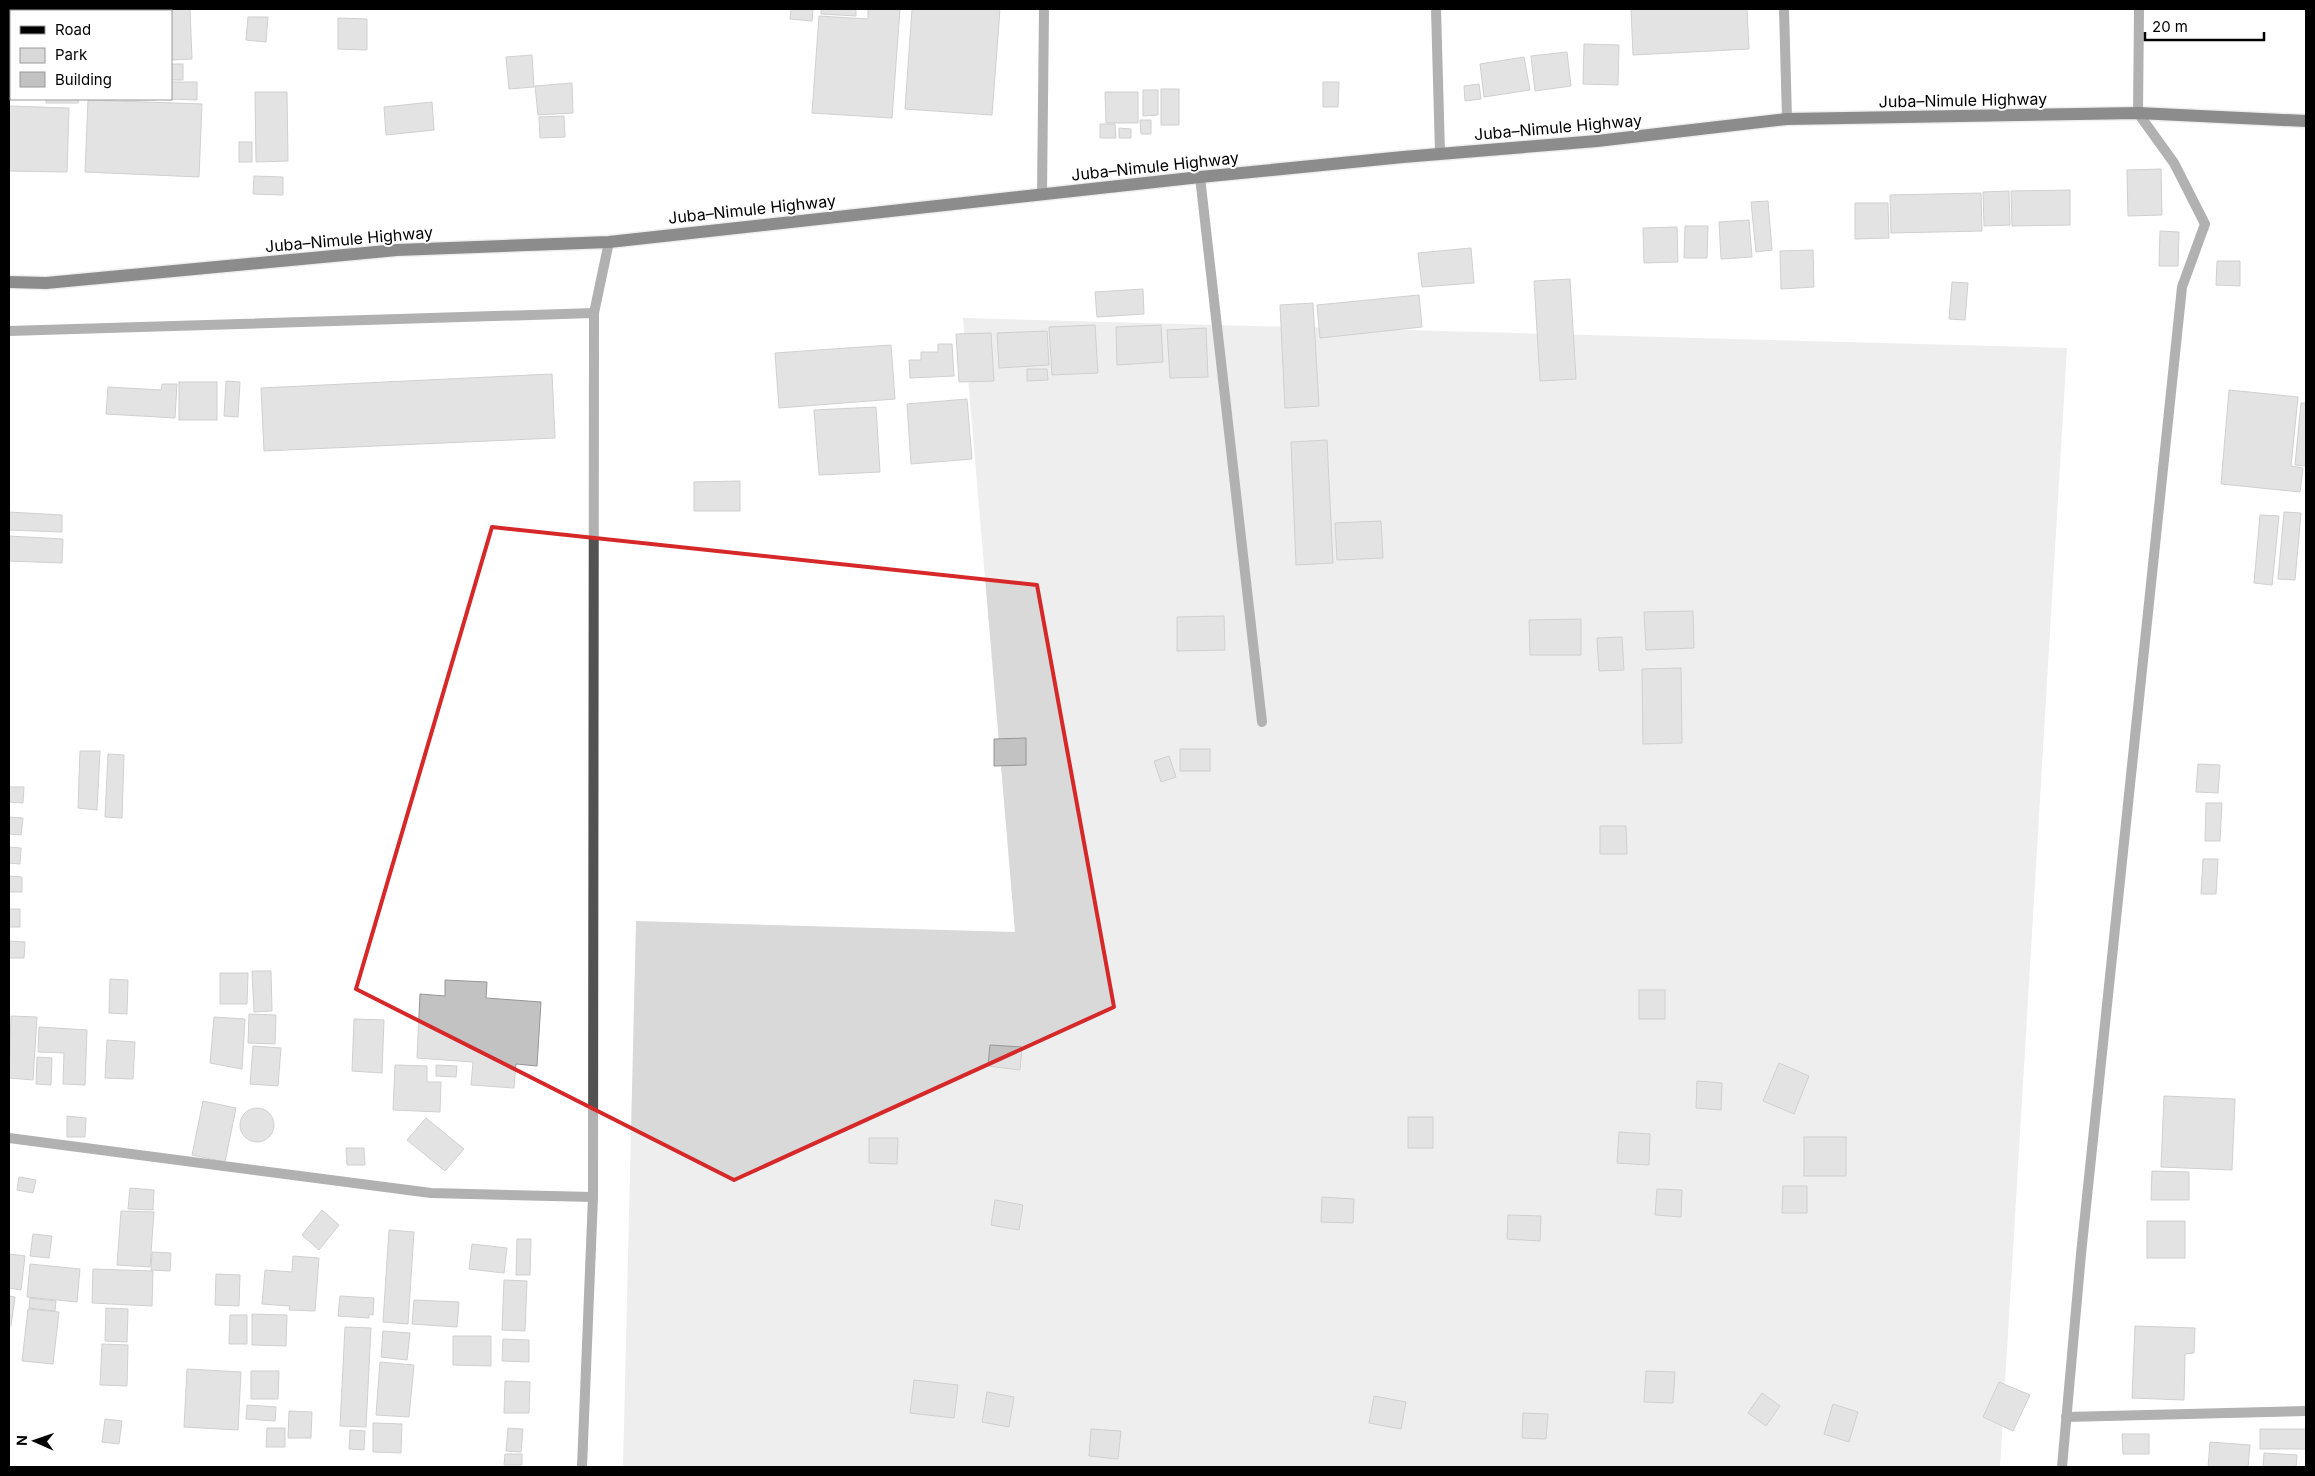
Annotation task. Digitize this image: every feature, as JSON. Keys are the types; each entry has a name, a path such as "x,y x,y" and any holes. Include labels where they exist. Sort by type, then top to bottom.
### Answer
{"main road":[{"name":"Juba–Nimule Highway","path":"9,282 46,282 397,250 609,242 1200,177 1597,141 1787,119 2138,113 2306,121"}],"street":[{"path":"1042,194 1044,9"},
{"path":"1436,9 1440,154"},
{"path":"1784,9 1787,119"},
{"path":"2062,1467 2082,1244 2182,287 2205,224 2174,163 2138,113 2139,9"},
{"path":"1200,177 1262,722"},
{"path":"582,1467 593,1197 594,313 609,242"},
{"path":"9,331 594,313"},
{"path":"9,1138 431,1193 593,1197"},
{"path":"2066,1417 2306,1410"}],"highlighted area":[{"path":"492,527 1037,585 1114,1007 734,1180 356,989"}],"green space":[{"path":"963,318 2067,348 2000,1467 623,1467 636,921 1015,932"}],"building":[{"path":"10,9 56,9 56,10"},
{"path":"61,9 84,9 84,10"},
{"path":"190,9 192,59 172,60 172,10 158,10"},
{"path":"791,9 813,9 812,21 790,19"},
{"path":"821,9 856,9 856,16 821,14"},
{"path":"868,9 900,9 892,118 812,113 819,16 868,19"},
{"path":"912,9 1000,9 992,115 905,109"},
{"path":"1631,9 1747,9 1749,49 1633,55"},
{"path":"248,17 268,17 266,42 246,40"},
{"path":"338,18 367,19 367,50 338,49"},
{"path":"1584,44 1619,45 1618,85 1583,84"},
{"path":"1567,52 1571,86 1535,91 1531,56"},
{"path":"532,55 534,87 509,89 506,57"},
{"path":"9,56 10,56 10,96"},
{"path":"1524,57 1530,90 1484,97 1480,64"},
{"path":"172,64 183,64 183,80 172,80"},
{"path":"172,82 197,82 197,100 172,99"},
{"path":"1323,82 1339,82 1338,107 1323,107"},
{"path":"572,83 573,113 538,115 535,86"},
{"path":"1479,84 1481,99 1465,101 1464,86"},
{"path":"1161,89 1179,89 1179,125 1161,125"},
{"path":"1143,90 1158,90 1158,115 1143,116"},
{"path":"255,92 287,92 288,161 256,162"},
{"path":"1105,92 1138,92 1138,123 1106,123"},
{"path":"46,100 79,100 78,103 46,103"},
{"path":"88,100 202,104 199,177 85,172"},
{"path":"432,102 434,130 386,135 384,107"},
{"path":"9,106 69,108 67,172 9,171"},
{"path":"564,116 565,137 540,138 539,117"},
{"path":"1140,120 1151,120 1151,134 1141,134"},
{"path":"1100,124 1115,124 1116,138 1100,138"},
{"path":"1119,128 1131,129 1131,138 1119,138"},
{"path":"239,142 252,142 252,162 239,162"},
{"path":"2161,169 2162,215 2128,216 2127,170"},
{"path":"254,176 283,177 283,195 253,194"},
{"path":"2070,190 2070,225 2012,226 2011,191"},
{"path":"2009,191 2010,225 1984,226 1983,192"},
{"path":"1981,193 1982,231 1891,233 1890,195"},
{"path":"1768,201 1772,250 1756,252 1751,202"},
{"path":"1855,203 1888,203 1889,238 1855,239"},
{"path":"1749,220 1752,257 1721,259 1719,222"},
{"path":"1685,226 1708,226 1707,258 1684,258"},
{"path":"1677,227 1678,262 1644,263 1643,228"},
{"path":"2160,231 2179,232 2178,266 2159,266"},
{"path":"1471,248 1474,283 1422,287 1418,253"},
{"path":"1813,250 1814,287 1781,289 1780,251"},
{"path":"2217,261 2240,261 2240,286 2216,285"},
{"path":"1570,279 1576,379 1540,381 1534,281"},
{"path":"1952,282 1968,283 1965,320 1949,319"},
{"path":"1143,289 1144,314 1097,317 1095,292"},
{"path":"1419,295 1422,327 1320,338 1317,305"},
{"path":"1313,303 1319,406 1285,408 1280,305"},
{"path":"1095,325 1098,373 1052,375 1049,327"},
{"path":"1161,325 1163,362 1117,365 1116,327"},
{"path":"1206,328 1208,377 1170,378 1167,330"},
{"path":"1047,331 1049,365 999,368 997,333"},
{"path":"991,333 994,381 959,382 956,334"},
{"path":"938,344 952,344 954,376 910,378 909,360 921,360 921,352 938,352"},
{"path":"891,345 895,399 779,408 775,353"},
{"path":"1027,369 1047,369 1048,380 1027,381"},
{"path":"552,374 555,438 264,451 261,388"},
{"path":"226,381 240,382 238,417 224,416"},
{"path":"179,382 217,382 217,420 179,420"},
{"path":"162,384 177,384 175,418 106,414 108,387 161,390"},
{"path":"2229,390 2298,397 2291,466 2303,468 2300,492 2221,484"},
{"path":"967,399 972,459 911,464 907,404"},
{"path":"2301,403 2306,403 2306,466 2295,465"},
{"path":"876,407 880,472 819,475 814,410"},
{"path":"1327,440 1333,563 1296,565 1291,442"},
{"path":"740,481 740,511 694,511 694,482"},
{"path":"9,512 62,515 62,532 9,530"},
{"path":"2284,512 2301,513 2295,580 2278,579"},
{"path":"2260,515 2279,516 2272,585 2254,583"},
{"path":"1381,521 1383,558 1337,560 1335,523"},
{"path":"9,536 63,539 62,563 9,561"},
{"path":"1693,611 1694,648 1646,650 1644,612"},
{"path":"1224,616 1225,650 1177,651 1177,617"},
{"path":"1581,619 1581,655 1530,655 1529,620"},
{"path":"1622,637 1624,670 1599,671 1597,638"},
{"path":"1681,668 1682,743 1643,744 1642,669"},
{"path":"1026,738 1026,765 994,766 994,739"},
{"path":"1180,749 1210,749 1210,771 1180,771"},
{"path":"80,751 100,751 97,810 78,808"},
{"path":"108,754 124,755 122,818 105,817"},
{"path":"1169,756 1176,777 1161,782 1154,761"},
{"path":"2198,764 2220,765 2218,793 2196,792"},
{"path":"9,787 24,787 23,803 9,802"},
{"path":"2206,803 2222,803 2220,841 2205,841"},
{"path":"9,817 23,818 21,835 9,834"},
{"path":"1600,826 1626,826 1627,854 1600,854"},
{"path":"9,847 21,848 20,864 9,863"},
{"path":"2203,859 2218,859 2216,894 2201,894"},
{"path":"9,876 22,877 22,892 9,892"},
{"path":"9,909 20,909 20,927 9,927"},
{"path":"9,941 25,942 24,958 9,958"},
{"path":"252,971 271,971 272,1011 254,1012"},
{"path":"220,973 248,973 247,1004 220,1004"},
{"path":"110,979 128,980 127,1014 109,1013"},
{"path":"445,980 487,982 486,998 541,1002 537,1066 516,1064 514,1088 471,1085 473,1062 417,1058 420,994 445,996"},
{"path":"1639,990 1665,990 1665,1019 1639,1019"},
{"path":"249,1014 276,1015 275,1044 248,1043"},
{"path":"11,1016 37,1017 33,1080 9,1078"},
{"path":"214,1017 245,1019 242,1069 210,1063"},
{"path":"354,1019 384,1020 382,1073 352,1071"},
{"path":"39,1027 87,1030 85,1085 63,1084 64,1053 38,1052"},
{"path":"107,1040 135,1042 133,1079 105,1078"},
{"path":"990,1045 1022,1047 1020,1070 988,1066"},
{"path":"253,1046 281,1048 278,1086 250,1084"},
{"path":"37,1057 52,1058 51,1085 36,1084"},
{"path":"1779,1063 1809,1076 1794,1114 1763,1101"},
{"path":"395,1065 427,1066 427,1082 441,1082 440,1112 393,1110"},
{"path":"436,1065 457,1066 456,1077 436,1076"},
{"path":"1697,1081 1722,1083 1721,1110 1696,1108"},
{"path":"2164,1096 2235,1099 2232,1170 2161,1167"},
{"path":"203,1101 236,1108 225,1162 192,1155"},
{"path":"257,1108 264,1109 269,1113 273,1118 273,1132 269,1137 264,1141 257,1142 250,1141 245,1137 241,1132 240,1125 241,1118 245,1113 250,1109"},
{"path":"67,1116 86,1118 85,1137 67,1137"},
{"path":"1408,1117 1433,1117 1433,1148 1408,1148"},
{"path":"426,1118 464,1149 445,1171 407,1140"},
{"path":"1619,1132 1650,1134 1649,1165 1617,1163"},
{"path":"1804,1137 1846,1137 1846,1176 1804,1176"},
{"path":"869,1138 898,1138 897,1164 869,1163"},
{"path":"346,1148 364,1148 365,1165 347,1165"},
{"path":"2152,1171 2189,1172 2189,1200 2151,1200"},
{"path":"19,1177 36,1180 33,1193 17,1190"},
{"path":"1783,1186 1807,1186 1807,1213 1782,1213"},
{"path":"130,1188 154,1190 153,1210 128,1209"},
{"path":"1657,1189 1682,1190 1681,1217 1655,1215"},
{"path":"1322,1197 1354,1199 1353,1223 1321,1222"},
{"path":"995,1200 1023,1205 1019,1230 991,1225"},
{"path":"322,1210 339,1225 319,1250 302,1235"},
{"path":"121,1211 154,1212 150,1267 117,1265"},
{"path":"1508,1215 1541,1216 1540,1241 1507,1239"},
{"path":"2147,1221 2185,1221 2185,1258 2147,1258"},
{"path":"389,1230 414,1232 408,1324 383,1322"},
{"path":"33,1234 52,1236 49,1258 30,1256"},
{"path":"517,1239 531,1239 530,1275 516,1275"},
{"path":"472,1244 507,1248 504,1273 469,1269"},
{"path":"152,1252 171,1253 170,1271 151,1270"},
{"path":"9,1254 25,1256 21,1290 9,1288"},
{"path":"293,1256 319,1258 315,1311 289,1310 290,1306 262,1304 265,1270 292,1272"},
{"path":"30,1264 80,1269 77,1302 27,1297"},
{"path":"93,1269 153,1271 152,1306 92,1303"},
{"path":"216,1274 240,1275 239,1306 215,1305"},
{"path":"504,1280 527,1281 525,1331 502,1330"},
{"path":"9,1296 15,1297 11,1326 9,1325"},
{"path":"340,1296 374,1298 373,1315 369,1314 369,1318 338,1316"},
{"path":"30,1298 56,1301 55,1311 29,1308"},
{"path":"414,1300 459,1302 457,1327 412,1324"},
{"path":"106,1308 128,1309 127,1342 105,1341"},
{"path":"28,1309 59,1312 53,1364 22,1361"},
{"path":"252,1314 287,1315 286,1346 252,1345"},
{"path":"230,1315 247,1315 247,1344 229,1344"},
{"path":"2135,1326 2195,1328 2194,1353 2185,1354 2184,1400 2132,1398"},
{"path":"345,1327 371,1328 366,1427 340,1426"},
{"path":"383,1331 410,1333 407,1360 381,1357"},
{"path":"453,1336 491,1336 491,1366 453,1365"},
{"path":"503,1339 529,1340 529,1362 502,1361"},
{"path":"102,1344 128,1345 127,1386 100,1385"},
{"path":"380,1362 414,1365 409,1417 376,1415"},
{"path":"187,1369 241,1372 238,1430 184,1427"},
{"path":"251,1371 279,1371 278,1399 251,1399"},
{"path":"1646,1371 1675,1372 1673,1403 1644,1402"},
{"path":"914,1380 958,1385 954,1418 910,1413"},
{"path":"505,1381 530,1382 529,1413 504,1413"},
{"path":"1999,1382 2030,1395 2013,1431 1983,1417"},
{"path":"987,1392 1014,1397 1009,1427 982,1422"},
{"path":"1762,1393 1780,1406 1766,1426 1748,1413"},
{"path":"1374,1396 1406,1402 1401,1429 1369,1423"},
{"path":"1833,1404 1858,1412 1849,1442 1824,1434"},
{"path":"247,1405 276,1407 275,1421 246,1419"},
{"path":"289,1411 312,1412 311,1438 288,1438"},
{"path":"1523,1413 1548,1414 1546,1439 1522,1438"},
{"path":"105,1419 122,1421 119,1444 102,1442"},
{"path":"373,1423 402,1424 401,1453 373,1452"},
{"path":"267,1428 285,1428 285,1447 266,1447"},
{"path":"508,1428 523,1429 521,1452 506,1451"},
{"path":"1091,1429 1121,1431 1118,1459 1089,1456"},
{"path":"2260,1429 2306,1429 2306,1449 2260,1449"},
{"path":"350,1430 365,1431 364,1450 349,1449"},
{"path":"2122,1434 2149,1434 2149,1454 2123,1454"},
{"path":"2210,1442 2250,1445 2248,1467 2208,1467"},
{"path":"2264,1453 2297,1455 2296,1467 2263,1467"},
{"path":"505,1454 522,1454 522,1465 504,1465"}]}
